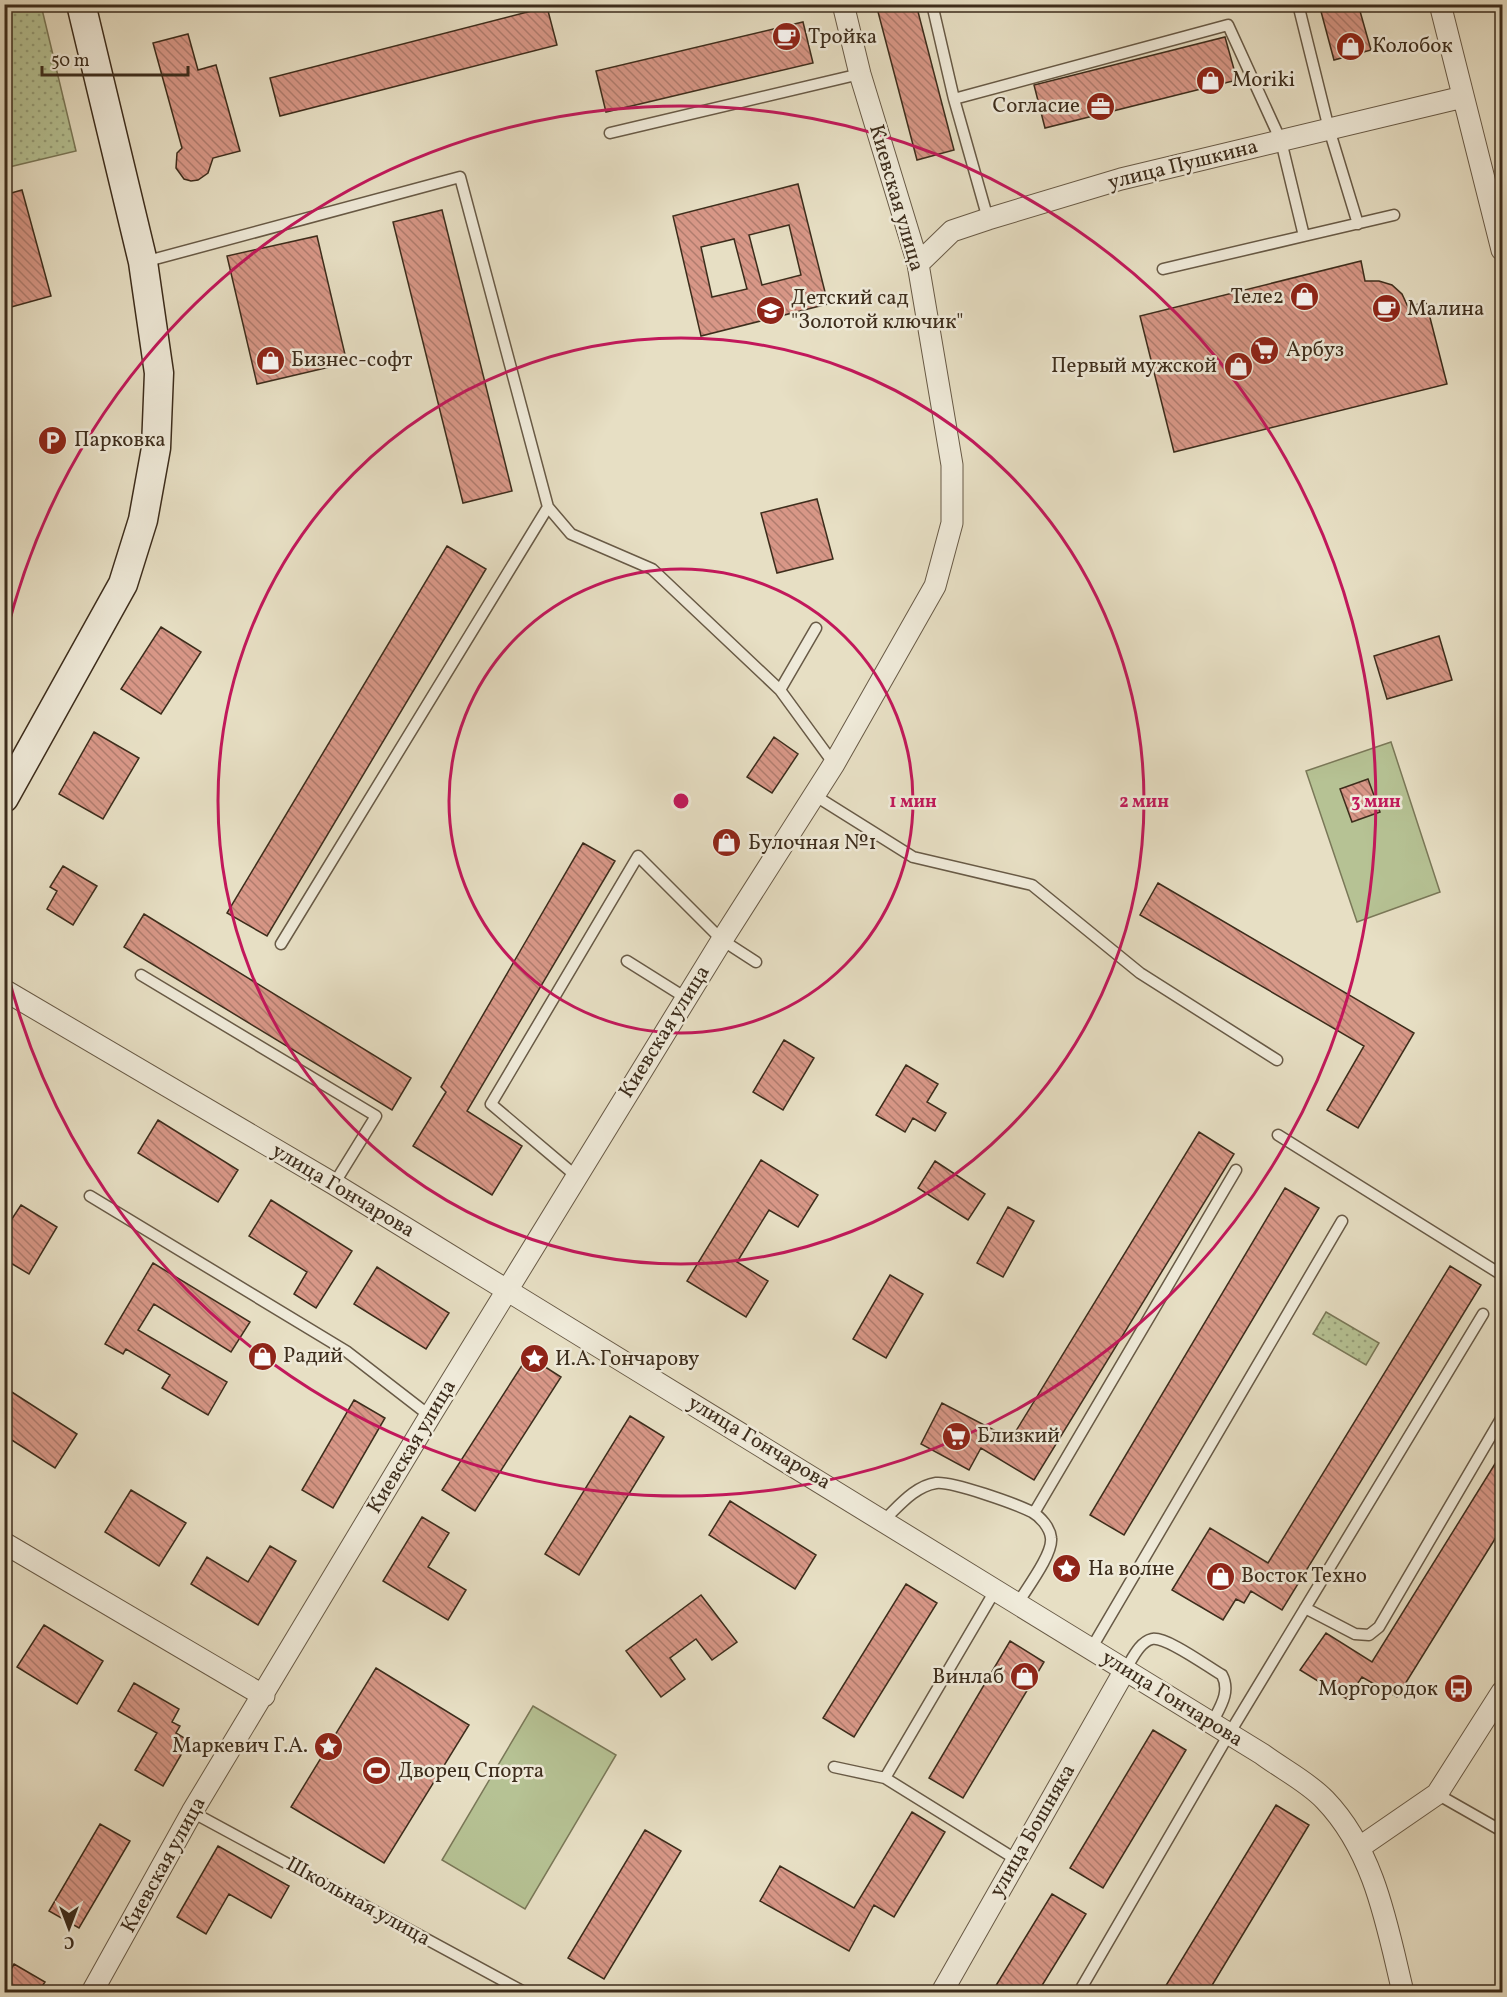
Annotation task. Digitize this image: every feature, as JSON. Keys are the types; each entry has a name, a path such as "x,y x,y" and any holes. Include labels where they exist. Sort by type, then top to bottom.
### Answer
{"street":[{"path":"4,798 123,584 143,520 156,448 159,373 143,262 81,4"},
{"name":"Киевская улица","path":"92,1992 192,1812 264,1696 506,1290 722,940 834,764 935,586 952,523 952,465 918,264 860,74 843,4"},
{"path":"1440,4 1503,250"},
{"name":"улица Пушкина","path":"918,264 952,231 988,219 1121,179 1463,97"},
{"name":"улица Гончарова","path":"4,990 334,1184 884,1520 1220,1729 1325,1799 1360,1847 1384,1911 1403,1992"},
{"path":"4,1543 264,1696"},
{"name":"улица Бошняка","path":"942,1992 1125,1670"},
{"path":"1360,1847 1437,1794 1503,1692"}],"lane":[{"path":"932,4 954,99 988,219"},
{"path":"1298,4 1329,129 1358,224"},
{"path":"954,99 1228,25 1281,141 1304,236"},
{"path":"610,133 860,74"},
{"path":"143,262 460,177 548,507 571,534 652,568 780,690 834,764"},
{"path":"1163,269 1394,215"},
{"path":"281,944 548,507"},
{"path":"780,690 816,628"},
{"path":"814,795 913,857 1032,885 1140,973 1277,1060"},
{"path":"576,1176 491,1104 638,856 722,940 756,962"},
{"path":"627,961 686,998"},
{"path":"141,975 376,1116 334,1184"},
{"path":"1278,1135 1503,1275"},
{"path":"1034,1513 1236,1170"},
{"path":"90,1196 346,1350 430,1416"},
{"path":"1091,1649 1342,1221"},
{"path":"1079,1992 1220,1729 1305,1608 1483,1314"},
{"path":"1305,1608 1355,1634 1370,1635 1379,1626 1503,1417"},
{"path":"884,1520 919,1489 936,1483 952,1484 1034,1513 1048,1528 1051,1540 1049,1551 1018,1603"},
{"path":"885,1778 996,1589"},
{"path":"1125,1670 1141,1645 1153,1639 1165,1641 1222,1674 1227,1684 1220,1729"},
{"path":"834,1767 885,1778 1017,1860"},
{"path":"1437,1794 1503,1831"},
{"name":"Школьная улица","path":"192,1812 525,1992"}],"green space":[{"path":"4,5 41,5 76,151 5,168"},
{"path":"1391,742 1440,892 1357,922 1306,771"},
{"path":"1326,1312 1379,1343 1366,1365 1313,1334"},
{"path":"533,1706 616,1755 525,1909 442,1860"}],"building":[{"path":"890,4 916,4 954,150 917,160 877,8"},
{"path":"1319,4 1358,4 1371,50 1334,60"},
{"path":"547,7 557,45 280,116 270,78"},
{"path":"803,22 813,63 606,112 596,71"},
{"path":"188,34 198,70 216,65 240,151 213,158 208,173 198,180 191,181 184,179 176,168 177,153 182,148 153,43"},
{"path":"1225,37 1237,80 1045,128 1034,85"},
{"path":"798,184 828,304 701,336 673,216","holes":["789,225 801,275 762,285 749,235","734,239 747,289 712,297 701,247"]},
{"path":"22,190 51,296 4,309 4,195"},
{"path":"442,210 512,491 463,503 393,222"},
{"path":"317,236 347,363 257,384 227,256"},
{"name":"Арбуз","path":"1361,261 1365,281 1379,281 1392,285 1402,294 1408,307 1426,302 1447,384 1174,452 1140,316"},
{"path":"817,499 833,559 777,573 761,513"},
{"path":"447,546 486,569 267,936 227,913"},
{"path":"161,627 201,652 161,714 121,689"},
{"path":"1439,636 1452,680 1387,699 1374,656"},
{"path":"94,732 139,758 103,819 59,794"},
{"path":"774,737 798,754 772,793 747,777"},
{"path":"1368,779 1380,812 1352,822 1340,789"},
{"path":"583,843 615,861 467,1111 522,1146 492,1195 413,1146 446,1092 441,1087"},
{"path":"63,866 97,886 73,925 47,909 57,891 50,887"},
{"path":"1158,883 1414,1033 1358,1128 1327,1110 1364,1046 1140,915"},
{"path":"144,914 411,1078 392,1110 124,947"},
{"path":"784,1040 814,1058 783,1110 753,1092"},
{"path":"906,1065 938,1084 927,1102 946,1113 935,1131 913,1118 905,1132 876,1115"},
{"path":"158,1120 238,1170 218,1202 138,1153"},
{"path":"1199,1132 1234,1154 1034,1480 981,1448 969,1470 921,1444 942,1403 1011,1439"},
{"path":"761,1160 818,1195 798,1227 769,1210 737,1262 768,1281 746,1317 687,1281"},
{"path":"935,1161 985,1194 968,1220 918,1188"},
{"path":"1285,1188 1319,1208 1124,1535 1090,1515"},
{"path":"271,1200 352,1251 316,1308 294,1294 307,1272 249,1236"},
{"path":"21,1205 57,1227 29,1274 4,1259 4,1231"},
{"path":"1008,1207 1034,1221 1003,1277 977,1263"},
{"path":"153,1263 250,1322 231,1352 154,1304 138,1330 227,1382 208,1415 162,1388 170,1375 126,1349 123,1354 105,1344"},
{"path":"1450,1266 1481,1285 1282,1610 1251,1591 1244,1603 1236,1599 1223,1620 1172,1590 1210,1528 1268,1563"},
{"path":"377,1267 449,1313 426,1349 354,1304"},
{"path":"890,1275 923,1294 886,1358 853,1339"},
{"path":"528,1356 561,1377 475,1511 442,1490"},
{"path":"4,1387 77,1434 55,1468 4,1435"},
{"path":"354,1400 385,1418 333,1508 302,1490"},
{"path":"630,1416 664,1437 579,1575 545,1554"},
{"path":"1503,1451 1503,1526 1397,1697 1362,1677 1347,1699 1300,1670 1326,1633 1372,1662"},
{"path":"131,1490 186,1523 159,1566 105,1532"},
{"path":"730,1501 816,1555 795,1589 709,1535"},
{"path":"422,1517 449,1533 428,1567 466,1590 448,1620 383,1581"},
{"path":"270,1546 296,1561 258,1625 191,1584 207,1557 248,1582"},
{"path":"906,1584 937,1603 854,1737 823,1718"},
{"path":"701,1595 737,1642 712,1660 696,1639 670,1658 685,1679 661,1697 626,1651"},
{"path":"44,1625 103,1661 77,1704 17,1667"},
{"path":"1010,1641 1044,1662 963,1798 929,1778"},
{"name":"Дворец Спорта","path":"376,1668 469,1725 384,1863 291,1807"},
{"path":"134,1683 179,1709 172,1722 180,1726 176,1733 189,1741 163,1786 135,1770 157,1733 118,1711"},
{"path":"1153,1730 1186,1750 1103,1888 1070,1868"},
{"path":"1276,1805 1309,1825 1208,1992 1162,1992"},
{"path":"912,1812 945,1832 894,1917 874,1905 849,1951 760,1901 780,1866 854,1908"},
{"path":"100,1824 130,1841 79,1928 49,1911"},
{"path":"645,1830 681,1851 604,1979 568,1958"},
{"path":"218,1846 289,1886 271,1918 229,1894 206,1934 177,1917"},
{"path":"1052,1894 1086,1914 1038,1992 992,1992"},
{"path":"14,1964 45,1982 38,1992 4,1992 4,1981"}],"place":[{"name":"Тройка","path":"787,37"},
{"name":"Колобок","path":"1351,46"},
{"name":"Moriki","path":"1211,80"},
{"name":"Согласие","path":"1101,106"},
{"name":"Теле2","path":"1305,297"},
{"name":"Малина","path":"1386,309"},
{"name":"Детский сад \"Золотой ключик\"","path":"770,310"},
{"name":"Арбуз","path":"1265,350"},
{"name":"Бизнес-софт","path":"270,360"},
{"name":"Первый мужской","path":"1238,366"},
{"name":"Парковка","path":"53,440"},
{"name":"Булочная №1","path":"727,843"},
{"name":"Радий","path":"262,1356"},
{"name":"И.А. Гончарову","path":"534,1359"},
{"name":"Близкий","path":"956,1436"},
{"name":"На волне","path":"1067,1569"},
{"name":"Восток Техно","path":"1220,1576"},
{"name":"Винлаб","path":"1025,1677"},
{"name":"Моргородок","path":"1459,1689"},
{"name":"Маркевич Г.А.","path":"329,1746"},
{"name":"Дворец Спорта","path":"377,1771"}]}
